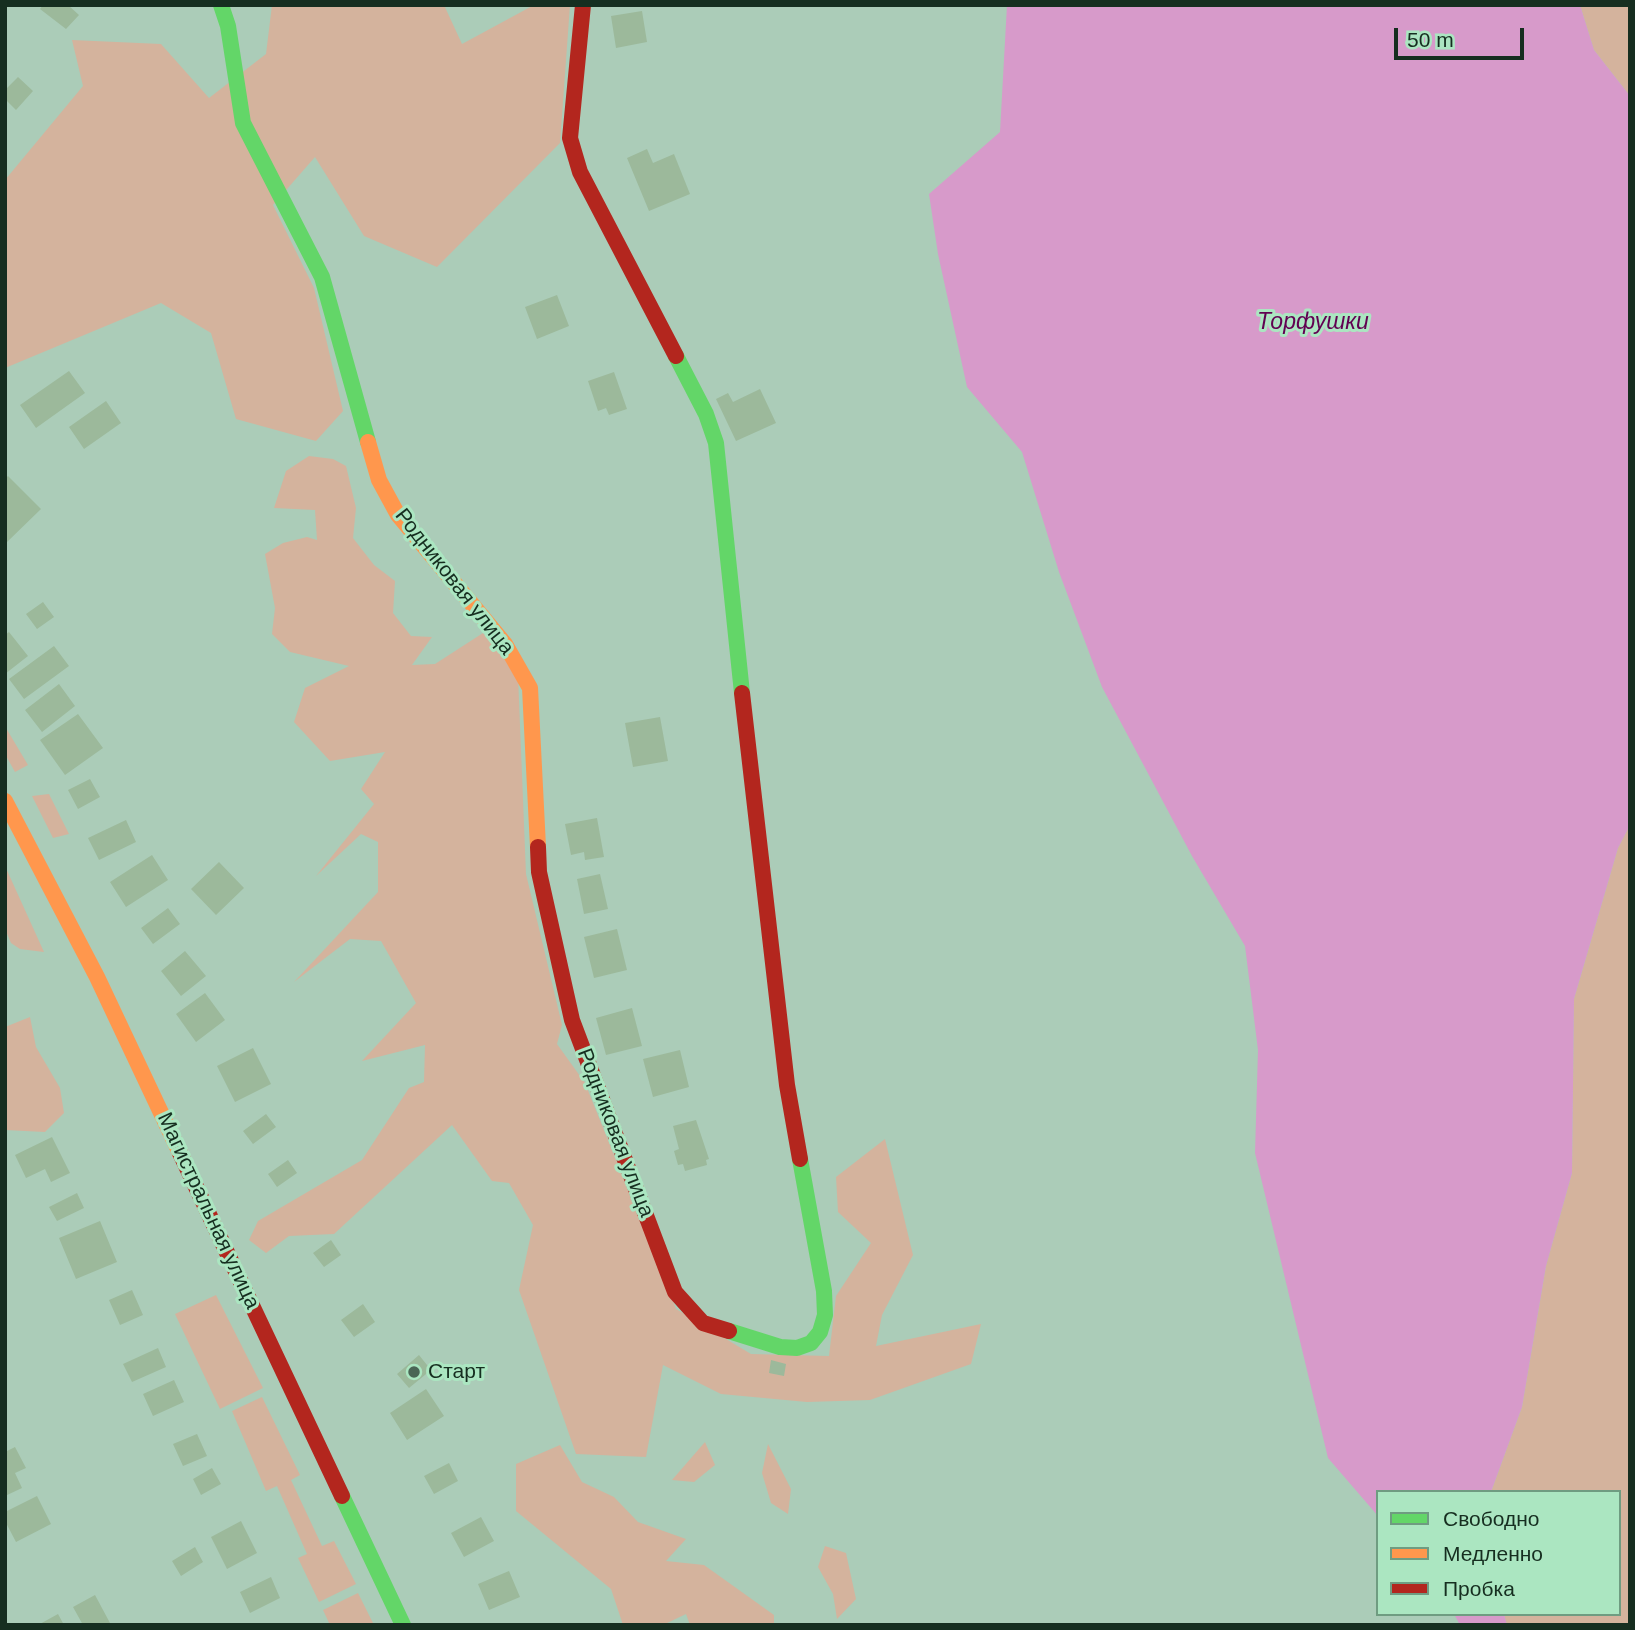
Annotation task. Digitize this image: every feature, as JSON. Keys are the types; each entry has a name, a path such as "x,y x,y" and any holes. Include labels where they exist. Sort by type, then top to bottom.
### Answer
{"street":[{"name":"Родниковая улица","path":"221,5 228,26 243,123 322,276 379,480 398,515 505,644 530,688 539,872 572,1020 675,1292 703,1322 780,1347 797,1348 811,1343 820,1332 825,1315 824,1291 787,1085 716,443 706,414 580,172 570,138 583,5"},
{"name":"Магистральная улица","path":"5,802 97,977 403,1625"}],"shaded area":[{"path":"272,5 444,5 462,44 534,5 570,5 560,143 437,267 364,236 315,157 273,205 314,288 343,411 316,441 236,419 211,333 161,303 5,368 5,180 83,86 72,40 161,44 209,98 266,54"},
{"path":"1580,5 1630,5 1630,96 1594,50"},
{"path":"309,456 333,459 346,466 356,508 353,538 374,565 395,581 393,613 411,636 432,637 412,665 435,664 483,633 518,676 526,874 562,1025 557,1044 585,1083 676,1309 751,1354 829,1356 836,1296 871,1243 838,1212 836,1177 885,1139 913,1255 882,1315 876,1346 981,1324 971,1364 870,1400 807,1402 721,1394 663,1365 646,1457 576,1454 519,1290 533,1225 509,1183 492,1181 452,1125 334,1234 289,1236 266,1253 249,1240 258,1221 362,1160 409,1088 424,1082 425,1045 362,1061 416,1003 381,941 350,939 294,982 378,892 378,842 361,834 316,876 374,804 361,789 385,752 330,761 294,722 305,688 349,666 290,652 272,634 275,608 265,554 283,543 307,537 317,540 315,510 274,508 286,471"},
{"path":"6,728 28,765 15,772 5,754"},
{"path":"49,794 69,834 53,838 32,796"},
{"path":"1630,825 1630,1625 1507,1625 1505,1616 1621,1616 1621,1490 1492,1490 1522,1407 1546,1266 1572,1173 1574,999 1618,848"},
{"path":"5,866 44,952 20,949 11,943 5,929"},
{"path":"30,1017 36,1047 60,1088 64,1113 45,1132 5,1130 5,1027"},
{"path":"216,1295 263,1388 220,1409 175,1314"},
{"path":"262,1397 300,1475 291,1480 322,1546 334,1541 356,1584 319,1602 298,1558 307,1554 277,1486 266,1491 232,1411"},
{"path":"705,1442 715,1465 694,1482 672,1480"},
{"path":"768,1444 791,1489 788,1514 771,1503 762,1473"},
{"path":"560,1445 582,1482 614,1497 638,1522 686,1539 666,1561 704,1565 774,1615 774,1625 690,1625 686,1614 663,1625 623,1625 611,1589 516,1511 516,1464"},
{"path":"825,1546 846,1553 856,1599 837,1619 833,1594 818,1567"},
{"path":"358,1593 374,1625 330,1625 323,1610"}],"water":[{"name":"Торфушки","path":"1007,5 1580,5 1594,50 1630,96 1630,825 1618,848 1574,999 1572,1173 1546,1266 1522,1407 1492,1490 1376,1490 1376,1514 1328,1458 1255,1153 1258,1050 1245,946 1192,856 1102,687 1059,572 1022,452 967,387 938,254 929,194 1000,132"},
{"path":"1455,1616 1505,1616 1507,1625 1460,1625"}],"building":[{"path":"43,5 68,5 79,15 66,29 40,9"},
{"path":"642,11 647,42 616,48 611,16"},
{"path":"18,77 33,91 16,110 5,99 5,90"},
{"path":"647,149 653,163 674,154 690,194 649,211 627,158"},
{"path":"557,295 569,326 537,339 525,307"},
{"path":"69,371 85,393 36,428 20,405"},
{"path":"614,372 627,409 609,415 606,408 598,411 588,381"},
{"path":"760,389 776,423 736,441 716,399 728,393 733,402"},
{"path":"106,401 121,423 84,449 69,427"},
{"path":"8,476 41,509 5,544 5,479"},
{"path":"43,602 54,617 37,629 26,614"},
{"path":"9,632 28,656 5,674 5,635"},
{"path":"54,646 69,666 24,699 9,679"},
{"path":"59,684 75,706 42,732 25,710"},
{"path":"78,714 103,748 65,775 40,740"},
{"path":"660,717 668,761 633,767 625,723"},
{"path":"90,779 100,797 78,809 68,790"},
{"path":"597,818 604,857 585,860 584,852 571,855 565,824"},
{"path":"126,820 136,842 99,860 88,838"},
{"path":"152,855 168,880 126,907 110,882"},
{"path":"219,862 244,888 216,915 191,889"},
{"path":"600,874 608,909 584,914 577,879"},
{"path":"168,908 180,924 153,944 141,928"},
{"path":"617,929 627,970 594,978 584,937"},
{"path":"185,951 206,976 181,996 161,971"},
{"path":"205,993 225,1020 196,1042 176,1014"},
{"path":"632,1008 642,1046 606,1055 596,1018"},
{"path":"253,1048 271,1084 235,1102 217,1066"},
{"path":"680,1050 689,1087 653,1097 643,1059"},
{"path":"266,1114 276,1127 253,1144 243,1131"},
{"path":"696,1120 709,1159 706,1160 707,1165 685,1171 683,1164 678,1165 674,1151 679,1149 673,1126"},
{"path":"52,1137 70,1173 51,1182 45,1169 26,1178 15,1155"},
{"path":"288,1160 297,1173 277,1187 268,1174"},
{"path":"77,1193 84,1208 57,1221 49,1207"},
{"path":"100,1221 117,1262 76,1279 59,1238"},
{"path":"331,1240 341,1255 324,1267 313,1253"},
{"path":"132,1290 143,1315 120,1325 109,1300"},
{"path":"363,1304 375,1322 354,1337 341,1320"},
{"path":"158,1348 166,1367 132,1382 123,1364"},
{"name":"Старт","path":"419,1355 431,1370 409,1388 397,1374"},
{"path":"771,1360 786,1364 784,1376 769,1373"},
{"path":"174,1380 184,1402 153,1416 143,1394"},
{"path":"426,1389 444,1416 407,1440 390,1413"},
{"path":"197,1434 207,1456 183,1466 173,1444"},
{"path":"15,1447 26,1468 15,1473 22,1488 5,1496 5,1452"},
{"path":"449,1463 458,1481 434,1494 424,1476"},
{"path":"212,1468 221,1484 201,1495 193,1479"},
{"path":"37,1496 51,1524 16,1542 5,1521 5,1512"},
{"path":"481,1517 494,1541 464,1557 451,1533"},
{"path":"241,1521 257,1553 227,1569 211,1537"},
{"path":"195,1547 203,1562 181,1576 172,1561"},
{"path":"509,1571 520,1597 489,1610 478,1584"},
{"path":"271,1577 280,1598 250,1613 240,1592"},
{"path":"95,1595 110,1623 83,1625 73,1607"},
{"path":"58,1614 64,1625 38,1625"}],"traffic: fast":[{"path":"221,5 228,26 243,123 322,277 368,442"},
{"path":"676,356 706,414 716,443 742,693"},
{"path":"729,1331 780,1347 797,1348 811,1343 820,1332 825,1315 824,1291 800,1159"},
{"path":"342,1496 403,1625"}],"traffic: slow":[{"path":"368,442 379,480 398,515 505,644 530,688 538,847"},
{"path":"5,801 97,977 180,1153"}],"traffic: jam":[{"path":"583,5 570,138 580,172 676,356"},
{"path":"742,693 787,1085 800,1159"},
{"path":"538,847 539,872 572,1020 675,1292 703,1323 729,1331"},
{"path":"180,1153 342,1496"}],"place":[{"name":"Старт","path":"414,1372"}]}
